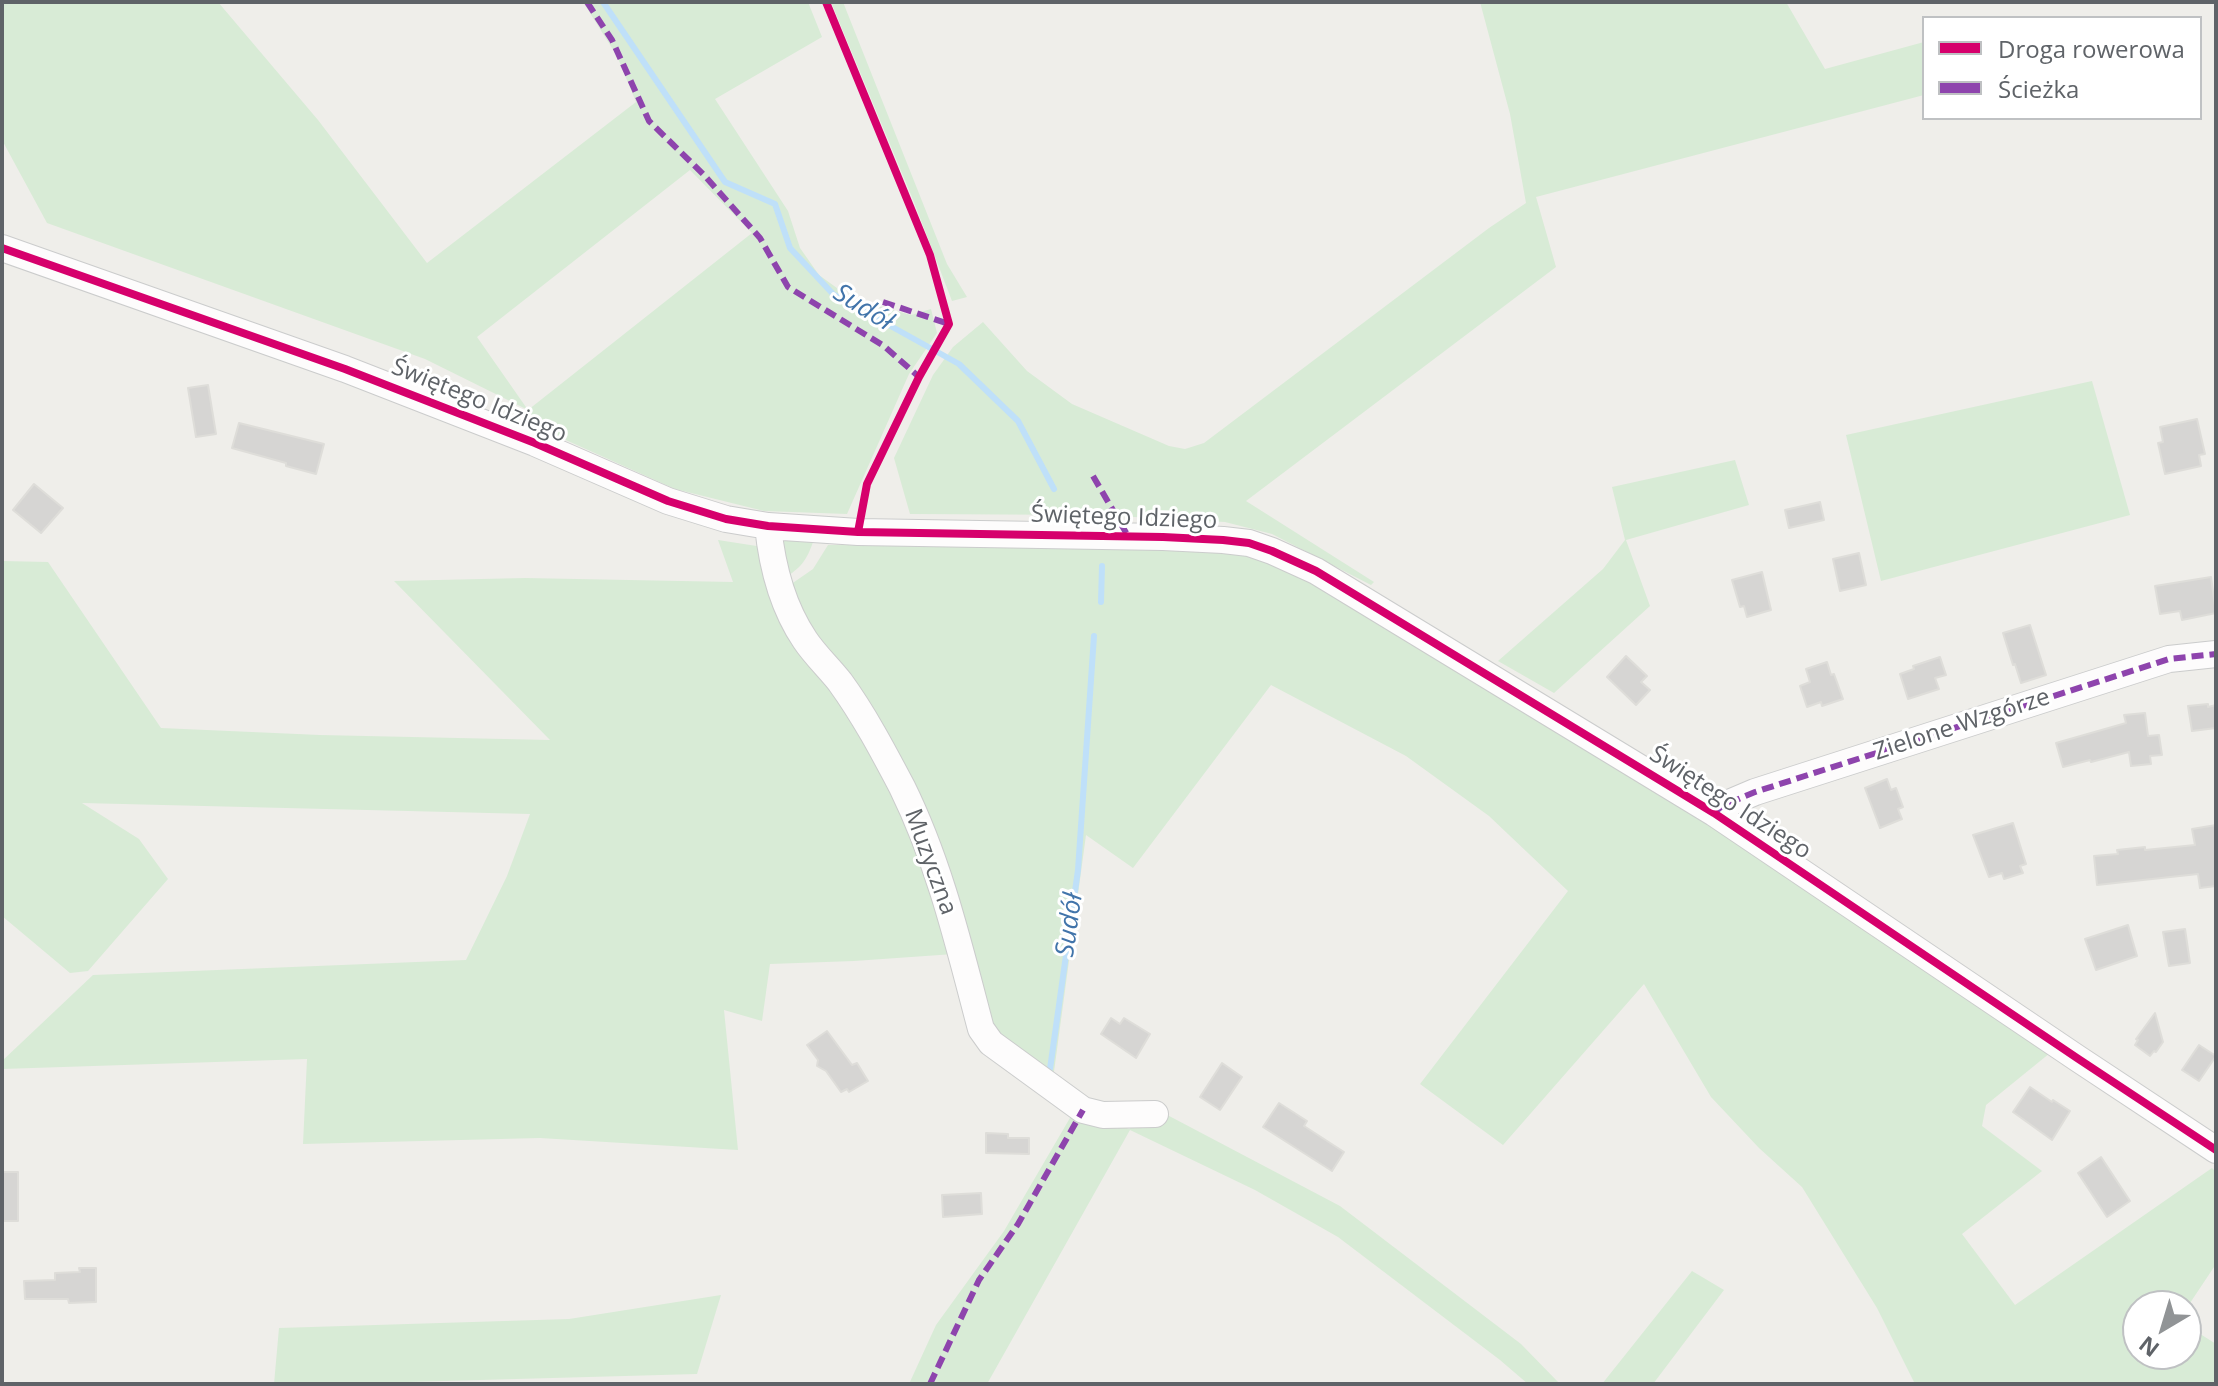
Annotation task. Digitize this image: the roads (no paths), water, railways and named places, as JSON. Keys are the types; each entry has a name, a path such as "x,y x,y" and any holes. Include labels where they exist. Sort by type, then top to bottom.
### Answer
{"street":[{"name":"Świętego Idziego","path":"2,248 345,369 535,443 668,501 726,519 768,526 858,532 1163,537 1249,543 1293,559 1714,813 2216,1150"},
{"name":"Muzyczna","path":"768,526 772,562 794,622 866,721 930,847 950,909 981,1029 991,1043 1083,1110 1103,1115 1155,1114"},
{"name":"Zielone Wzgórze","path":"1714,813 1722,806 1755,792 2169,659 2216,654"}],"waterway":[{"name":"Sudół","path":"603,2 725,182 775,204 790,248 833,294 959,364 1018,421 1054,489"},
{"name":"Sudół","path":"1101,602 1102,566"},
{"name":"Sudół","path":"1050,1069 1078,870 1094,636"}]}
